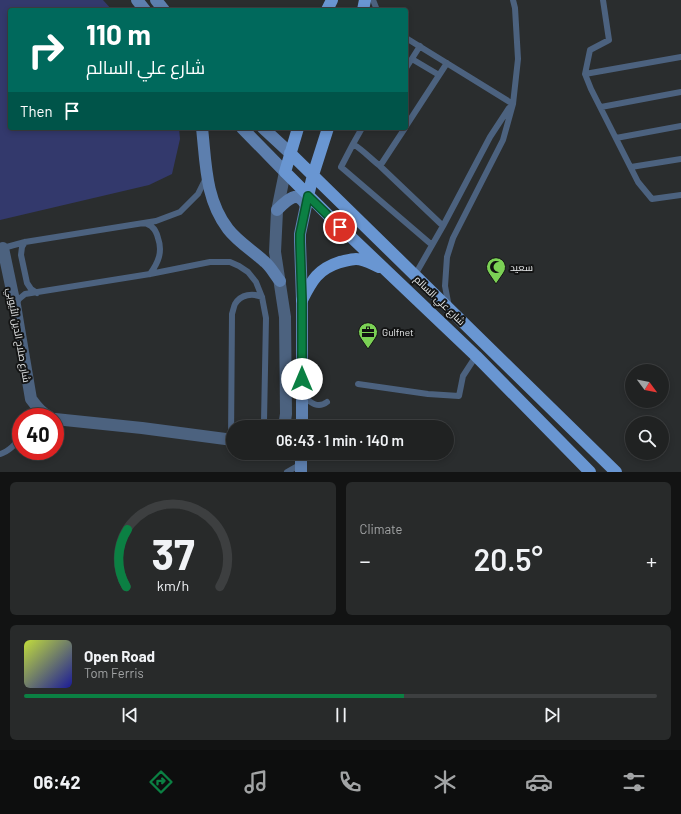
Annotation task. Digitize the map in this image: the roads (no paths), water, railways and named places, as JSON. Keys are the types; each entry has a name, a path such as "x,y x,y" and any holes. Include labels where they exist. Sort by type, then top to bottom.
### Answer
{"main road":[{"path":"137,0 143,8"},
{"path":"156,0 162,8"},
{"path":"202,130 206,176 215,208 228,229 249,249 266,262 280,281"},
{"name":"شارع علي السالم","path":"244,130 285,172 307,201 384,269 476,356 590,472"},
{"name":"شارع علي السالم","path":"266,130 616,472"},
{"path":"285,172 297,130"},
{"path":"302,420 302,300 300,234 313,175 327,130"},
{"path":"277,210 294,197 307,201"},
{"path":"302,300 320,272 330,265 356,259 384,269"}],"street":[{"path":"285,172 277,210 275,252 285,317 285,420"},
{"name":"شارع صلاح الدين الأيوبي","path":"1,249 15,305 34,408"},
{"path":"64,420 142,428 226,439"}],"lane":[{"path":"450,309 445,286 447,257 453,238 503,140 512,104 518,59 515,8 513,0"},
{"path":"603,0 609,40 590,50 585,74 638,182 652,199 681,195"},
{"path":"408,39 512,104"},
{"path":"408,65 420,46"},
{"path":"585,74 681,57"},
{"path":"412,59 439,75"},
{"path":"408,122 447,63"},
{"path":"600,107 681,92"},
{"path":"415,275 443,226 490,137 512,104"},
{"path":"616,138 681,126"},
{"path":"361,130 341,168 432,245"},
{"path":"380,166 403,130"},
{"path":"353,144 360,148 380,166 443,226"},
{"path":"631,167 681,159"},
{"path":"1,249 25,242 156,221 180,212 198,194 206,176"},
{"path":"144,223 152,227 157,233 160,242 160,254 156,265 150,274"},
{"path":"25,242 21,255 27,283 31,289 37,293"},
{"path":"15,305 25,294 150,274 210,262 230,262 239,266 248,272 256,282 262,297 266,318 264,420"},
{"path":"232,420 232,314 235,304 241,297 249,294 257,294 262,297"},
{"path":"358,384 428,394 459,396 463,376 476,356"},
{"path":"302,395 310,402 317,405 323,405 327,402"},
{"path":"0,454 3,454 12,446"},
{"path":"287,472 301,463"}],"place":[{"name":"سعيد","path":"496,284"},
{"name":"Gulfnet","path":"368,349"}]}
